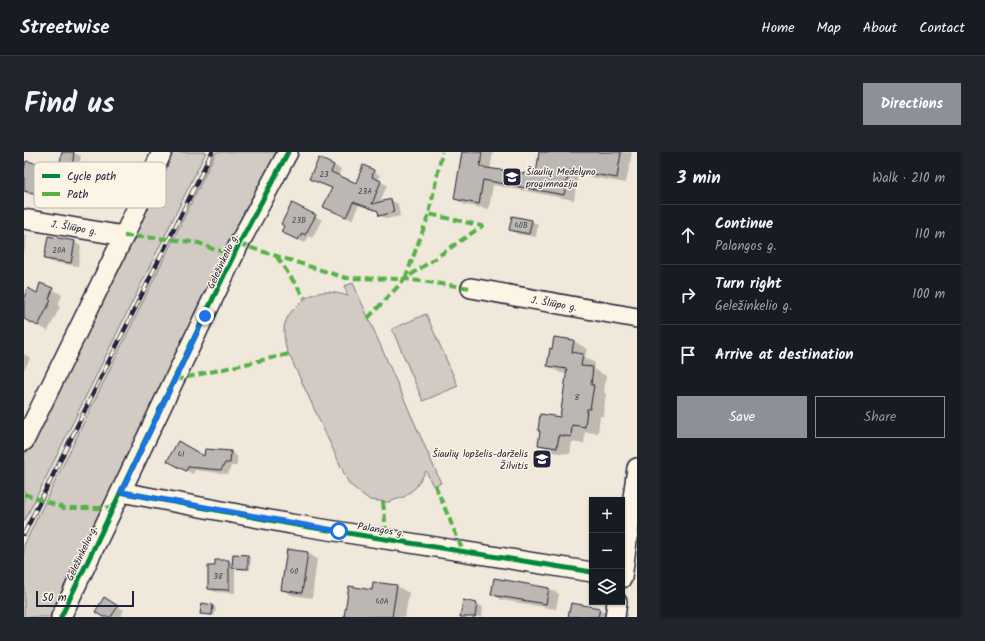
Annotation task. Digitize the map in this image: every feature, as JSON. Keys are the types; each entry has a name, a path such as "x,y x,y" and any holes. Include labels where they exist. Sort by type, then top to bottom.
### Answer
{"street":[{"path":"157,162 162,152"},
{"name":"Geležinkelio g.","path":"60,617 239,244 288,152"},
{"path":"24,440 137,208"},
{"name":"J. Šliūpo g.","path":"24,218 124,236"},
{"name":"J. Šliūpo g.","path":"471,288 637,318"},
{"path":"623,569 637,468"},
{"name":"Palangos g.","path":"121,492 291,524 589,572"},
{"path":"625,577 637,579"},
{"path":"615,617 617,605"}],"shaded area":[{"path":"169,152 206,152 24,522 24,457 143,208 166,208 166,162 164,162"},
{"path":"216,152 283,152 55,617 24,617 24,545"},
{"path":"353,283 441,483 433,486 426,471 416,487 404,497 388,502 370,500 349,484 285,344 284,327 287,318 301,302 313,294 326,292 348,296 344,286"},
{"path":"426,314 458,386 423,401 392,329"}],"building":[{"path":"62,152 74,152 73,162 60,162"},
{"name":"Šiaulių Medelyno progimnazija","path":"462,152 482,152 480,167 536,175 539,152 621,152 617,178 569,170 564,195 483,180 479,204 454,199"},
{"path":"319,158 334,165 331,172 356,183 363,165 374,170 372,177 381,181 372,204 391,199 394,212 379,216 378,211 353,202 346,217 323,207 332,188 309,179"},
{"path":"26,161 34,163 34,193 24,191 24,170"},
{"path":"292,203 316,215 305,235 302,233 298,240 281,232 284,226 281,224"},
{"path":"512,216 532,220 529,234 509,230"},
{"path":"48,236 75,241 71,263 44,259"},
{"path":"40,283 53,288 49,299 51,300 38,326 24,319 24,297 28,288 37,293"},
{"path":"554,337 574,340 572,352 583,354 581,366 593,367 591,385 594,385 590,409 587,409 585,427 572,425 571,437 559,435 557,448 538,445 540,414 560,417 567,369 547,366 550,348 552,349"},
{"path":"178,441 204,456 205,449 231,451 230,463 225,463 221,470 188,467 186,471 167,461"},
{"path":"287,549 308,552 302,593 281,590"},
{"path":"233,554 248,555 248,569 232,568"},
{"path":"215,560 229,560 229,590 208,589 208,566 215,566"},
{"path":"494,578 549,588 546,604 491,595"},
{"path":"373,582 397,585 392,617 344,617 349,586 372,590"},
{"path":"104,597 118,606 111,617 103,617 95,612"},
{"path":"463,600 477,603 475,617 460,617"},
{"path":"202,603 213,605 212,615 200,614"},
{"path":"571,603 600,608 598,617 568,617"}],"railway":[{"path":"24,534 212,152"}],"marked path":[{"path":"368,318 405,279 482,226 429,214 442,152"},
{"path":"405,279 429,214"},
{"path":"124,236 199,243 215,250 235,253"},
{"path":"239,244 346,278 405,279 471,288"},
{"path":"277,257 305,298"},
{"path":"175,380 289,354"},
{"path":"435,485 463,551"},
{"path":"24,494 64,508 113,507"},
{"path":"383,502 387,539"}],"cycle path":[{"path":"61,617 239,244 288,152"},
{"path":"121,492 291,524 589,572"}],"place":[{"name":"Šiaulių Medelyno progimnazija","path":"512,177"},
{"name":"Šiaulių lopšelis-darželis Žilvitis","path":"542,459"}],"route":[{"path":"205,316 121,492 291,524 339,531"}]}
